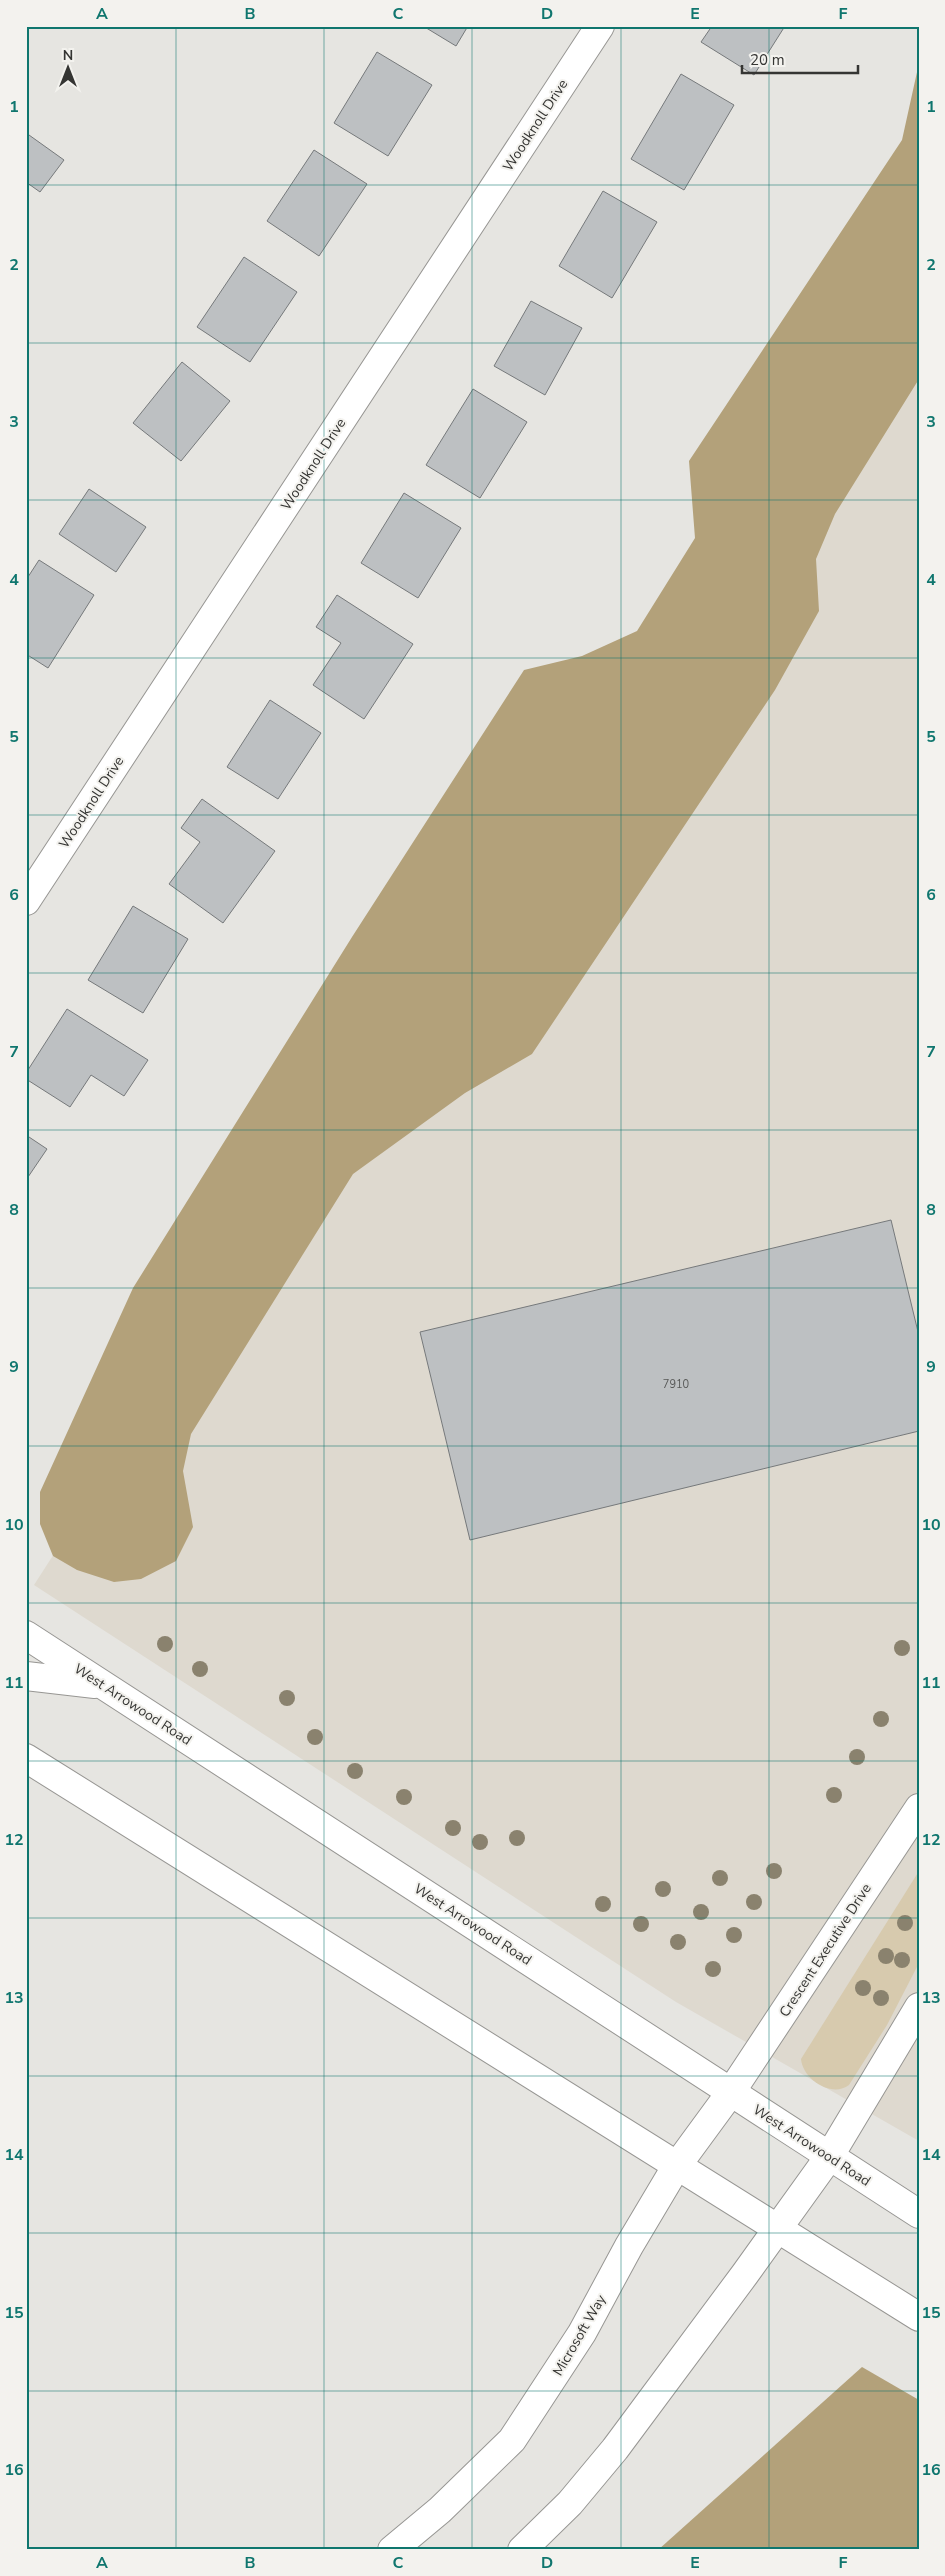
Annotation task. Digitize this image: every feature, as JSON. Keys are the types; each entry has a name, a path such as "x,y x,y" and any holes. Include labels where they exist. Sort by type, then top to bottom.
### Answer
{"street":[{"name":"Woodknoll Drive","path":"28,894 600,26"},
{"name":"West Arrowood Road","path":"26,1635 919,2214"},
{"path":"26,1676 102,1685"},
{"path":"28,1763 919,2317"},
{"name":"Crescent Executive Drive","path":"731,2092 919,1808"},
{"path":"522,2550 570,2503 616,2449 829,2157 919,2008"},
{"name":"Microsoft Way","path":"392,2550 440,2510 512,2440 582,2333 676,2167 731,2092"}],"shaded area":[{"path":"919,63 919,379 835,514 816,559 819,611 775,690 532,1054 465,1093 353,1174 191,1434 183,1471 193,1527 176,1561 141,1579 114,1582 77,1570 53,1556 40,1524 40,1492 133,1288 352,937 524,670 582,656 637,631 695,538 689,461 902,140"},
{"path":"919,208 919,2141 676,2002 34,1585"},
{"path":"919,1871 919,1963 887,2025 849,2085 835,2089 819,2085 807,2074 801,2059"},
{"path":"862,2367 919,2400 919,2550 658,2550"}],"building":[{"path":"423,26 468,26 456,46"},
{"path":"712,26 785,26 754,75 701,42"},
{"path":"377,52 432,85 388,156 334,123"},
{"path":"681,74 734,105 684,190 631,159"},
{"path":"29,135 64,160 40,192 26,182 26,139"},
{"path":"314,150 367,184 319,256 267,221"},
{"path":"603,191 657,222 612,298 559,266"},
{"path":"244,257 297,292 250,362 197,327"},
{"path":"531,301 582,328 545,395 494,366"},
{"path":"182,362 230,401 181,461 133,423"},
{"path":"473,389 527,422 480,498 426,465"},
{"path":"89,489 146,527 116,572 59,534"},
{"path":"404,493 461,528 418,598 361,563"},
{"path":"39,560 94,595 48,668 26,654 26,580"},
{"path":"337,595 413,644 364,719 313,685 341,643 316,627"},
{"path":"270,700 321,733 278,799 227,767"},
{"path":"202,799 275,851 223,923 169,884 200,842 181,828"},
{"path":"133,906 188,939 143,1013 88,980"},
{"path":"67,1009 148,1060 124,1096 91,1075 70,1107 26,1079 26,1073"},
{"path":"26,1135 47,1149 26,1180"},
{"path":"891,1220 919,1336 919,1431 470,1540 420,1332"}]}
